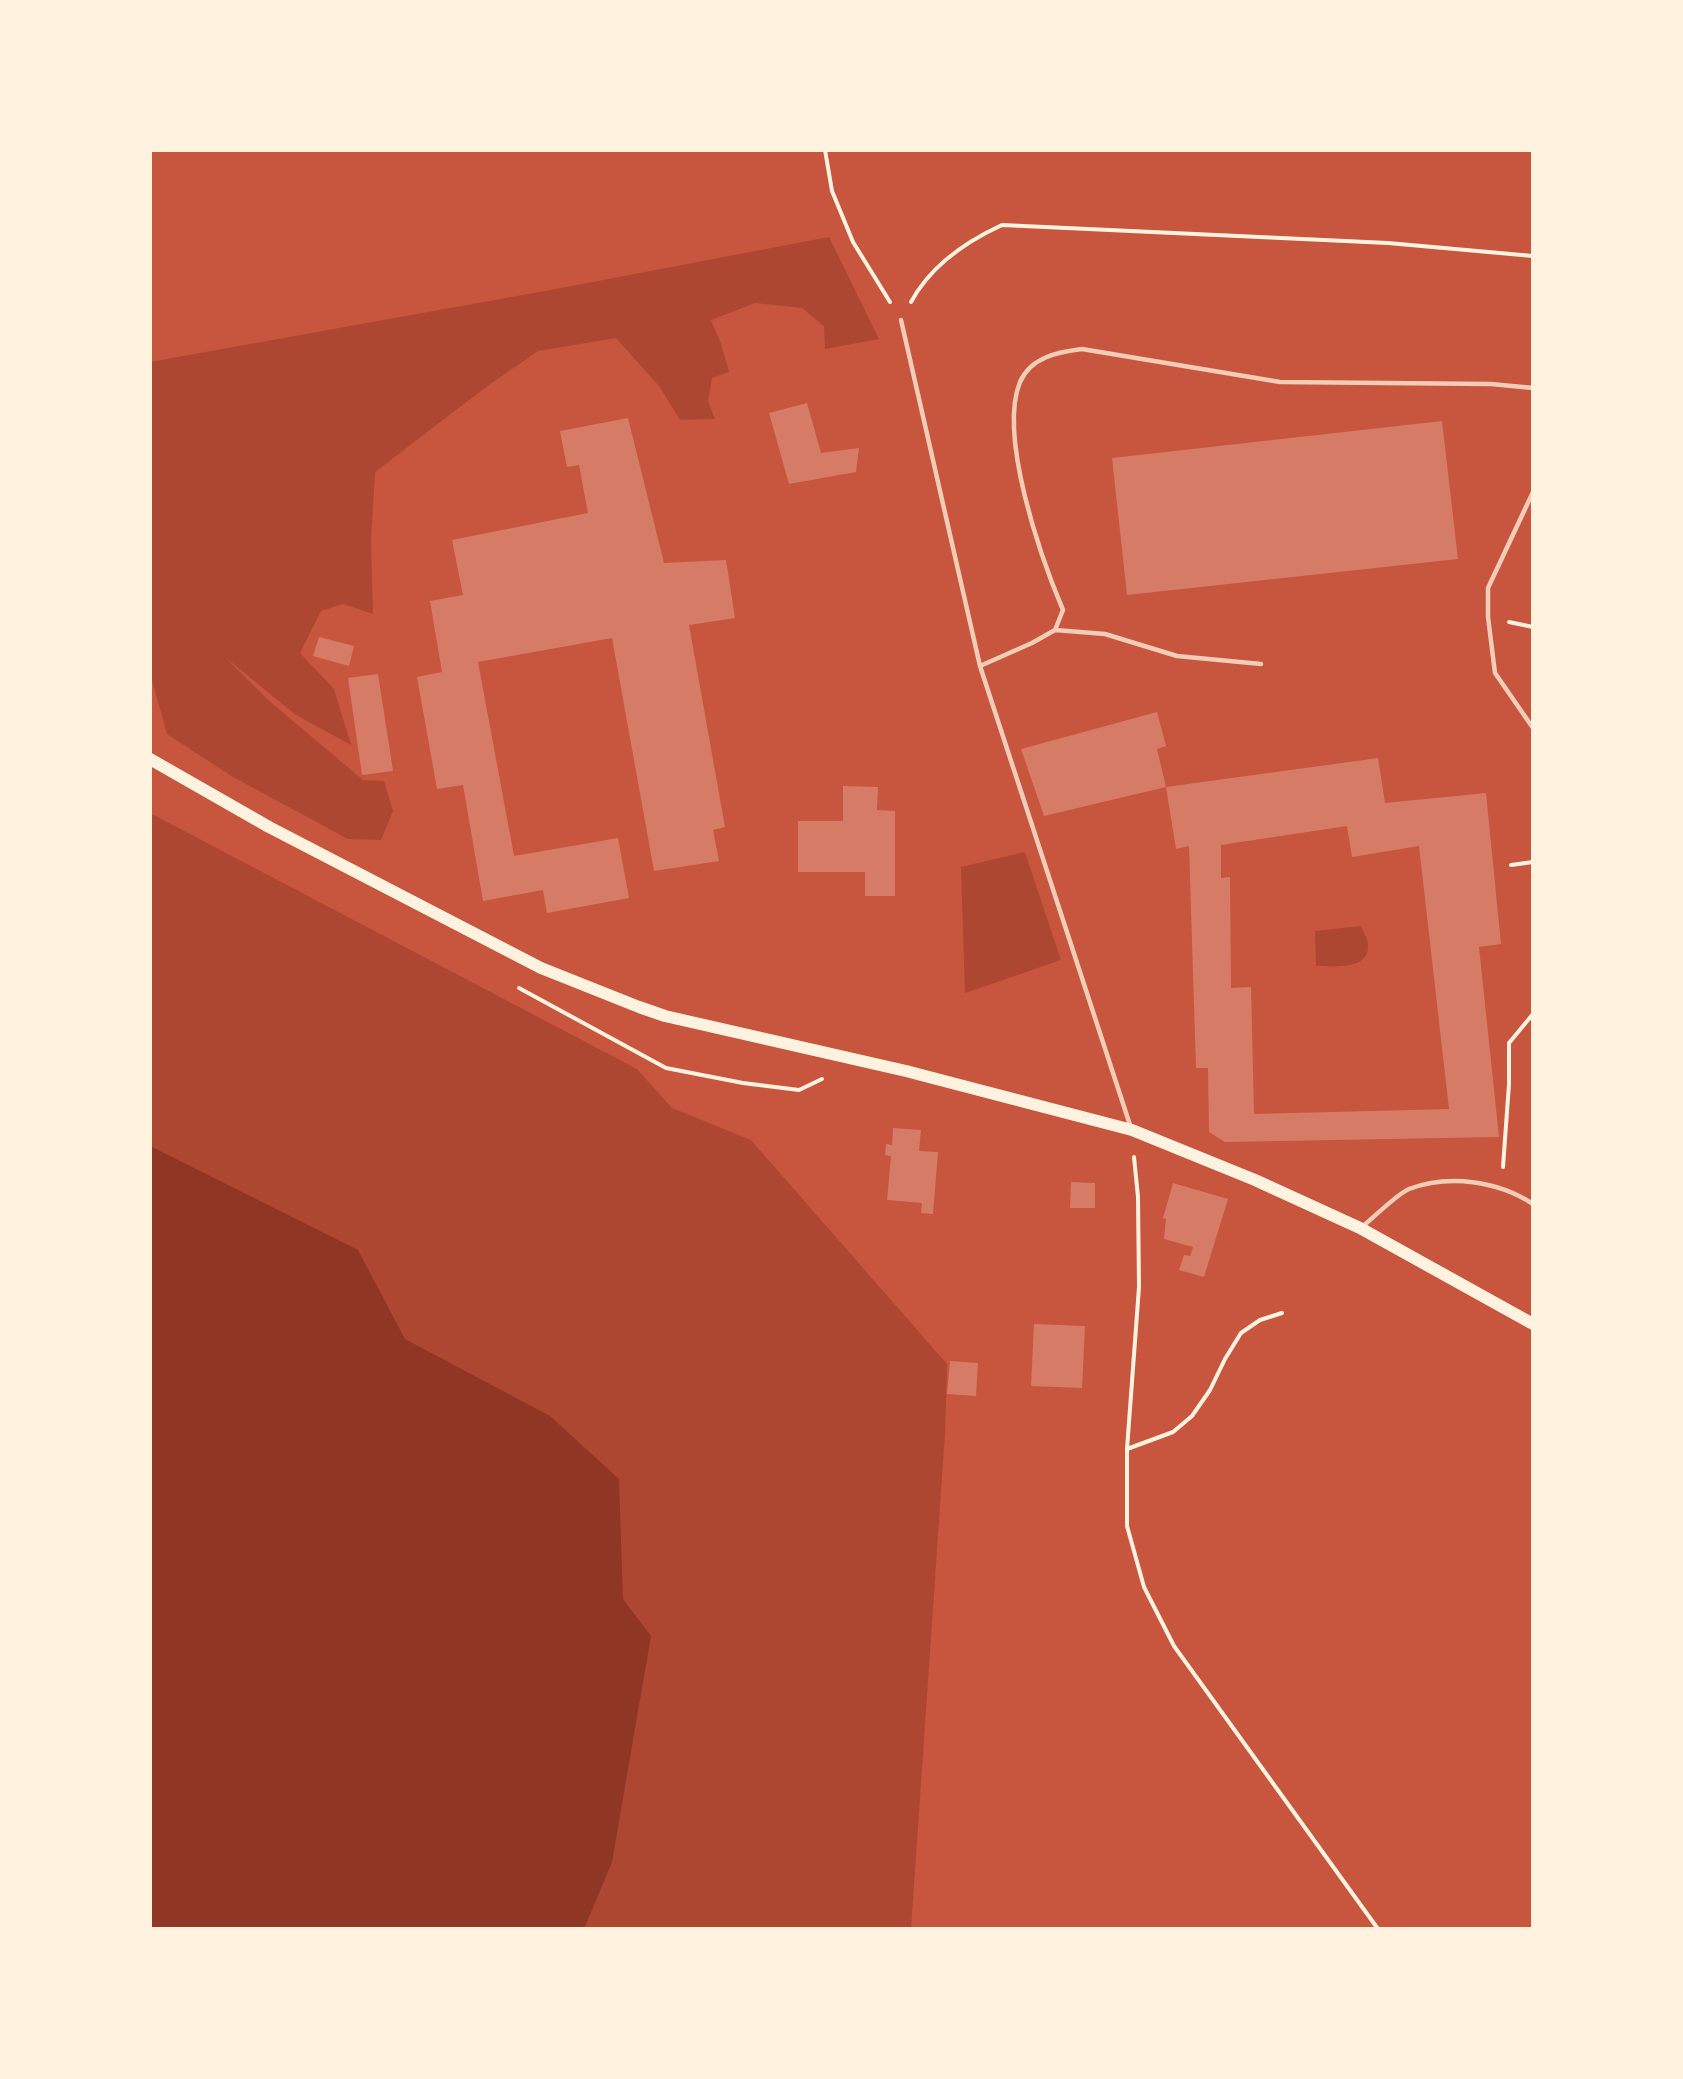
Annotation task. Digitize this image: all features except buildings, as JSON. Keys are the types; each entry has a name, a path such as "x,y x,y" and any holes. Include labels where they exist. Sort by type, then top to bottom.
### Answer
{"main road":[{"path":"150,759 269,826 541,968 665,1016 906,1071 1132,1130 1255,1180 1360,1228 1533,1324"}],"lane":[{"path":"901,320 980,666 1132,1130"},
{"path":"1055,630 1063,610 1036,535 1017,460 1014,406 1021,381 1034,365 1056,352 1082,349 1280,382 1491,384 1533,388"},
{"path":"1533,492 1488,588 1488,617 1495,673 1533,728"},
{"path":"980,666 1055,630 1105,634 1177,656 1261,664"},
{"path":"1360,1228 1407,1190 1435,1184 1463,1181 1486,1184 1533,1204"}],"path":[{"path":"825,150 832,191 853,242 901,320 919,288 945,259 975,238 1002,225 1388,243 1533,256"},
{"path":"1511,865 1533,862"},
{"path":"1501,1189 1509,1095 1509,1042 1533,1014"},
{"path":"1132,1130 1138,1197 1139,1287 1127,1449 1127,1526 1144,1587 1174,1646 1378,1929"},
{"path":"1127,1449 1173,1432 1192,1416 1210,1390 1241,1333 1260,1320 1282,1313"}],"shaded area":[{"path":"829,237 879,339 825,349 824,326 802,308 755,303 711,320 729,372 712,378 708,401 715,419 680,420 659,386 616,338 538,351 490,384 375,472 371,541 373,614 343,604 321,611 300,653 334,689 351,745 296,715 226,658 268,700 363,780 384,781 393,811 381,840 348,839 233,777 167,734 150,673 150,362"},
{"path":"150,813 637,1069 672,1108 751,1140 947,1364 945,1433 911,1929 150,1929"},
{"path":"1025,852 1061,960 965,993 961,867"},
{"path":"1361,926 1368,945 1363,959 1349,965 1316,966 1315,931"},
{"path":"150,1146 358,1250 405,1339 550,1416 619,1479 623,1599 651,1636 612,1862 584,1929 150,1929"}]}
